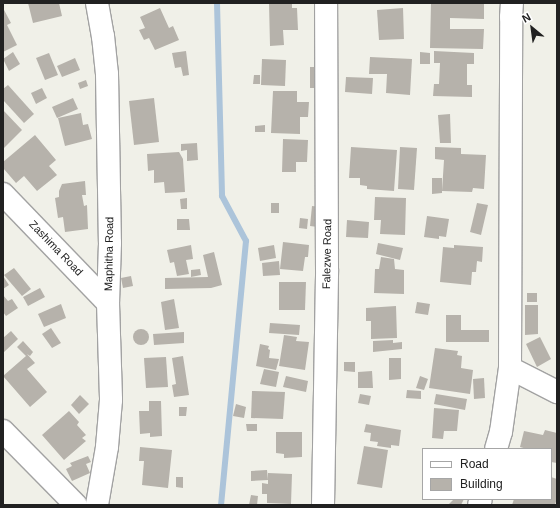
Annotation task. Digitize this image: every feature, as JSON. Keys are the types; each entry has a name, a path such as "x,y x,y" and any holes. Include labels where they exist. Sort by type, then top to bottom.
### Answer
{"street":[{"name":"Maphitha Road","path":"97,3 103,36 107,74 110,243 108,302 111,400 107,447 97,505"},
{"name":"Falezwe Road","path":"323,505 327,268 326,3"},
{"path":"496,448 501,432 510,368 512,3"},
{"name":"Zashima Road","path":"3,194 108,302"},
{"path":"510,368 557,392"},
{"path":"3,430 76,505"}],"building":[{"path":"28,3 59,3 62,16 33,23"},
{"path":"269,3 292,3 292,8 297,8 298,30 283,30 284,45 270,46"},
{"path":"431,3 484,3 484,19 450,18 450,29 484,29 483,49 430,48"},
{"path":"3,8 11,23 7,25 17,45 3,52"},
{"path":"160,8 169,28 173,26 179,40 155,50 149,38 144,40 139,30 145,28 140,17"},
{"path":"403,8 404,39 379,40 377,10"},
{"path":"186,51 189,75 183,76 181,67 175,68 172,53"},
{"path":"434,51 474,53 474,64 467,64 467,85 472,85 472,97 433,96 434,84 439,84 440,63 434,63"},
{"path":"13,52 20,64 9,71 3,59"},
{"path":"420,52 430,53 430,64 420,64"},
{"path":"49,53 58,75 45,80 36,58"},
{"path":"370,57 412,59 410,95 386,93 387,74 369,74"},
{"path":"75,58 80,70 62,77 57,66"},
{"path":"262,59 286,60 285,86 261,85"},
{"path":"310,67 322,67 318,88 310,88"},
{"path":"254,75 260,75 260,84 253,84"},
{"path":"346,77 373,78 372,94 345,92"},
{"path":"86,80 88,86 80,89 78,83"},
{"path":"8,85 34,114 24,123 3,100 3,89"},
{"path":"42,88 47,98 36,104 31,93"},
{"path":"273,91 297,91 297,102 309,102 308,117 300,117 300,134 271,133"},
{"path":"73,98 78,109 57,118 52,107"},
{"path":"154,98 159,142 134,145 129,101"},
{"path":"3,110 22,130 3,149"},
{"path":"81,113 83,125 88,124 92,139 65,146 58,118"},
{"path":"450,114 451,143 440,143 438,115"},
{"path":"265,125 265,132 255,132 255,126"},
{"path":"35,135 56,160 49,166 57,175 37,191 24,176 16,183 3,168 3,162"},
{"path":"283,139 308,140 307,162 296,162 296,172 282,172"},
{"path":"197,143 198,160 187,161 187,150 181,151 181,144"},
{"path":"351,147 397,150 394,191 367,189 367,186 360,185 360,178 349,178"},
{"path":"400,147 417,148 414,190 398,189"},
{"path":"435,147 461,148 461,154 486,155 484,189 473,188 472,192 442,191 444,160 435,159"},
{"path":"179,152 183,159 185,192 165,193 164,182 154,183 154,170 148,171 147,154"},
{"path":"432,178 442,178 442,193 432,194"},
{"path":"85,181 86,195 82,195 84,206 87,205 88,229 65,232 63,217 58,218 55,198 59,197 59,191 62,184"},
{"path":"375,197 406,198 405,235 380,234 381,220 374,220"},
{"path":"187,198 187,209 181,209 180,199"},
{"path":"271,203 279,203 279,213 271,213"},
{"path":"477,203 488,205 481,235 470,232"},
{"path":"312,206 321,207 318,227 310,226"},
{"path":"427,216 449,219 446,237 439,236 439,239 424,237"},
{"path":"300,218 308,219 307,229 299,228"},
{"path":"177,219 189,219 190,230 177,230"},
{"path":"347,220 369,222 368,238 346,237"},
{"path":"283,242 309,245 308,257 305,257 303,271 280,269"},
{"path":"378,243 403,248 400,260 376,254"},
{"path":"191,245 193,259 186,260 189,274 177,276 174,262 170,263 167,250"},
{"path":"274,245 276,258 260,261 258,248"},
{"path":"454,245 483,247 482,262 477,261 476,272 472,272 471,285 440,282 443,247 454,248"},
{"path":"214,252 222,285 211,288 165,289 165,278 208,277 203,255"},
{"path":"381,257 394,259 395,269 404,270 404,294 374,293 375,269 379,269"},
{"path":"279,261 280,275 263,276 262,263"},
{"path":"14,268 31,289 22,296 4,275"},
{"path":"200,269 201,275 191,277 191,270"},
{"path":"3,276 9,285 3,289"},
{"path":"131,276 133,286 123,288 121,278"},
{"path":"279,282 306,282 305,310 279,310"},
{"path":"40,288 45,297 28,306 23,297"},
{"path":"527,293 537,293 537,302 527,302"},
{"path":"3,295 8,301 12,299 18,308 6,316 3,312"},
{"path":"174,299 179,328 165,330 161,302"},
{"path":"417,302 430,304 428,315 415,313"},
{"path":"61,304 66,318 44,327 38,314"},
{"path":"525,305 538,305 538,334 525,335"},
{"path":"396,306 397,338 371,339 371,321 366,321 366,308"},
{"path":"446,315 461,315 461,330 489,330 489,342 446,342"},
{"path":"270,323 300,325 299,335 269,333"},
{"path":"51,328 61,343 52,348 42,334"},
{"path":"141,329 148,334 149,337 144,344 141,345 134,340 133,337 138,330"},
{"path":"11,331 18,339 3,353 3,338"},
{"path":"184,332 184,343 154,345 153,334"},
{"path":"284,335 297,337 296,341 309,342 305,370 279,366"},
{"path":"540,337 551,359 537,367 526,344"},
{"path":"393,340 393,343 402,342 402,349 373,352 373,341"},
{"path":"23,341 33,352 30,356 27,354 35,363 27,369 47,392 30,407 3,376 26,356 17,347"},
{"path":"260,344 269,346 269,358 279,359 276,370 256,366"},
{"path":"435,348 458,351 457,355 462,356 461,368 473,370 470,394 429,388"},
{"path":"183,356 189,395 174,397 172,385 176,384 172,358"},
{"path":"166,357 168,387 146,388 144,358"},
{"path":"389,358 401,358 401,379 389,380"},
{"path":"344,362 355,362 355,372 344,371"},
{"path":"264,369 279,372 276,387 260,384"},
{"path":"372,371 373,388 358,388 358,372"},
{"path":"286,376 308,381 306,392 283,387"},
{"path":"420,376 428,379 424,390 416,388"},
{"path":"484,378 485,398 474,399 473,379"},
{"path":"407,390 421,391 421,399 406,398"},
{"path":"252,391 285,392 283,419 251,418"},
{"path":"360,394 371,396 369,405 358,403"},
{"path":"436,394 467,399 465,410 434,404"},
{"path":"80,395 89,404 79,414 71,405"},
{"path":"149,401 161,401 162,436 150,437 150,433 140,434 139,411 149,411"},
{"path":"236,404 246,407 244,418 233,416"},
{"path":"179,407 187,407 186,416 179,416"},
{"path":"434,408 459,410 457,431 444,431 443,439 432,438"},
{"path":"69,411 79,422 77,425 86,435 82,438 86,441 64,460 42,435"},
{"path":"246,424 257,424 257,431 247,431"},
{"path":"366,424 401,430 399,446 391,445 391,448 377,446 378,442 370,441 371,433 364,432"},
{"path":"545,430 557,433 557,463 552,462 552,448 520,447 524,431 543,435"},
{"path":"276,432 302,432 302,457 284,458 284,454 276,453"},
{"path":"364,446 388,450 382,488 357,484"},
{"path":"140,447 172,450 168,488 142,485 144,461 139,461"},
{"path":"88,456 91,462 86,464 90,473 72,481 66,469 72,466 70,463"},
{"path":"267,470 268,480 251,481 251,471"},
{"path":"268,473 292,474 291,504 267,503 267,494 262,494 262,483 268,484"},
{"path":"176,477 183,477 183,488 176,487"},
{"path":"552,477 557,479 557,498 555,505 512,505 514,500 552,500"},
{"path":"251,495 258,496 257,505 249,505"},
{"path":"453,500 464,500 461,505 448,505"}],"waterway":[{"path":"217,3 222,196 246,241 221,505"}]}
